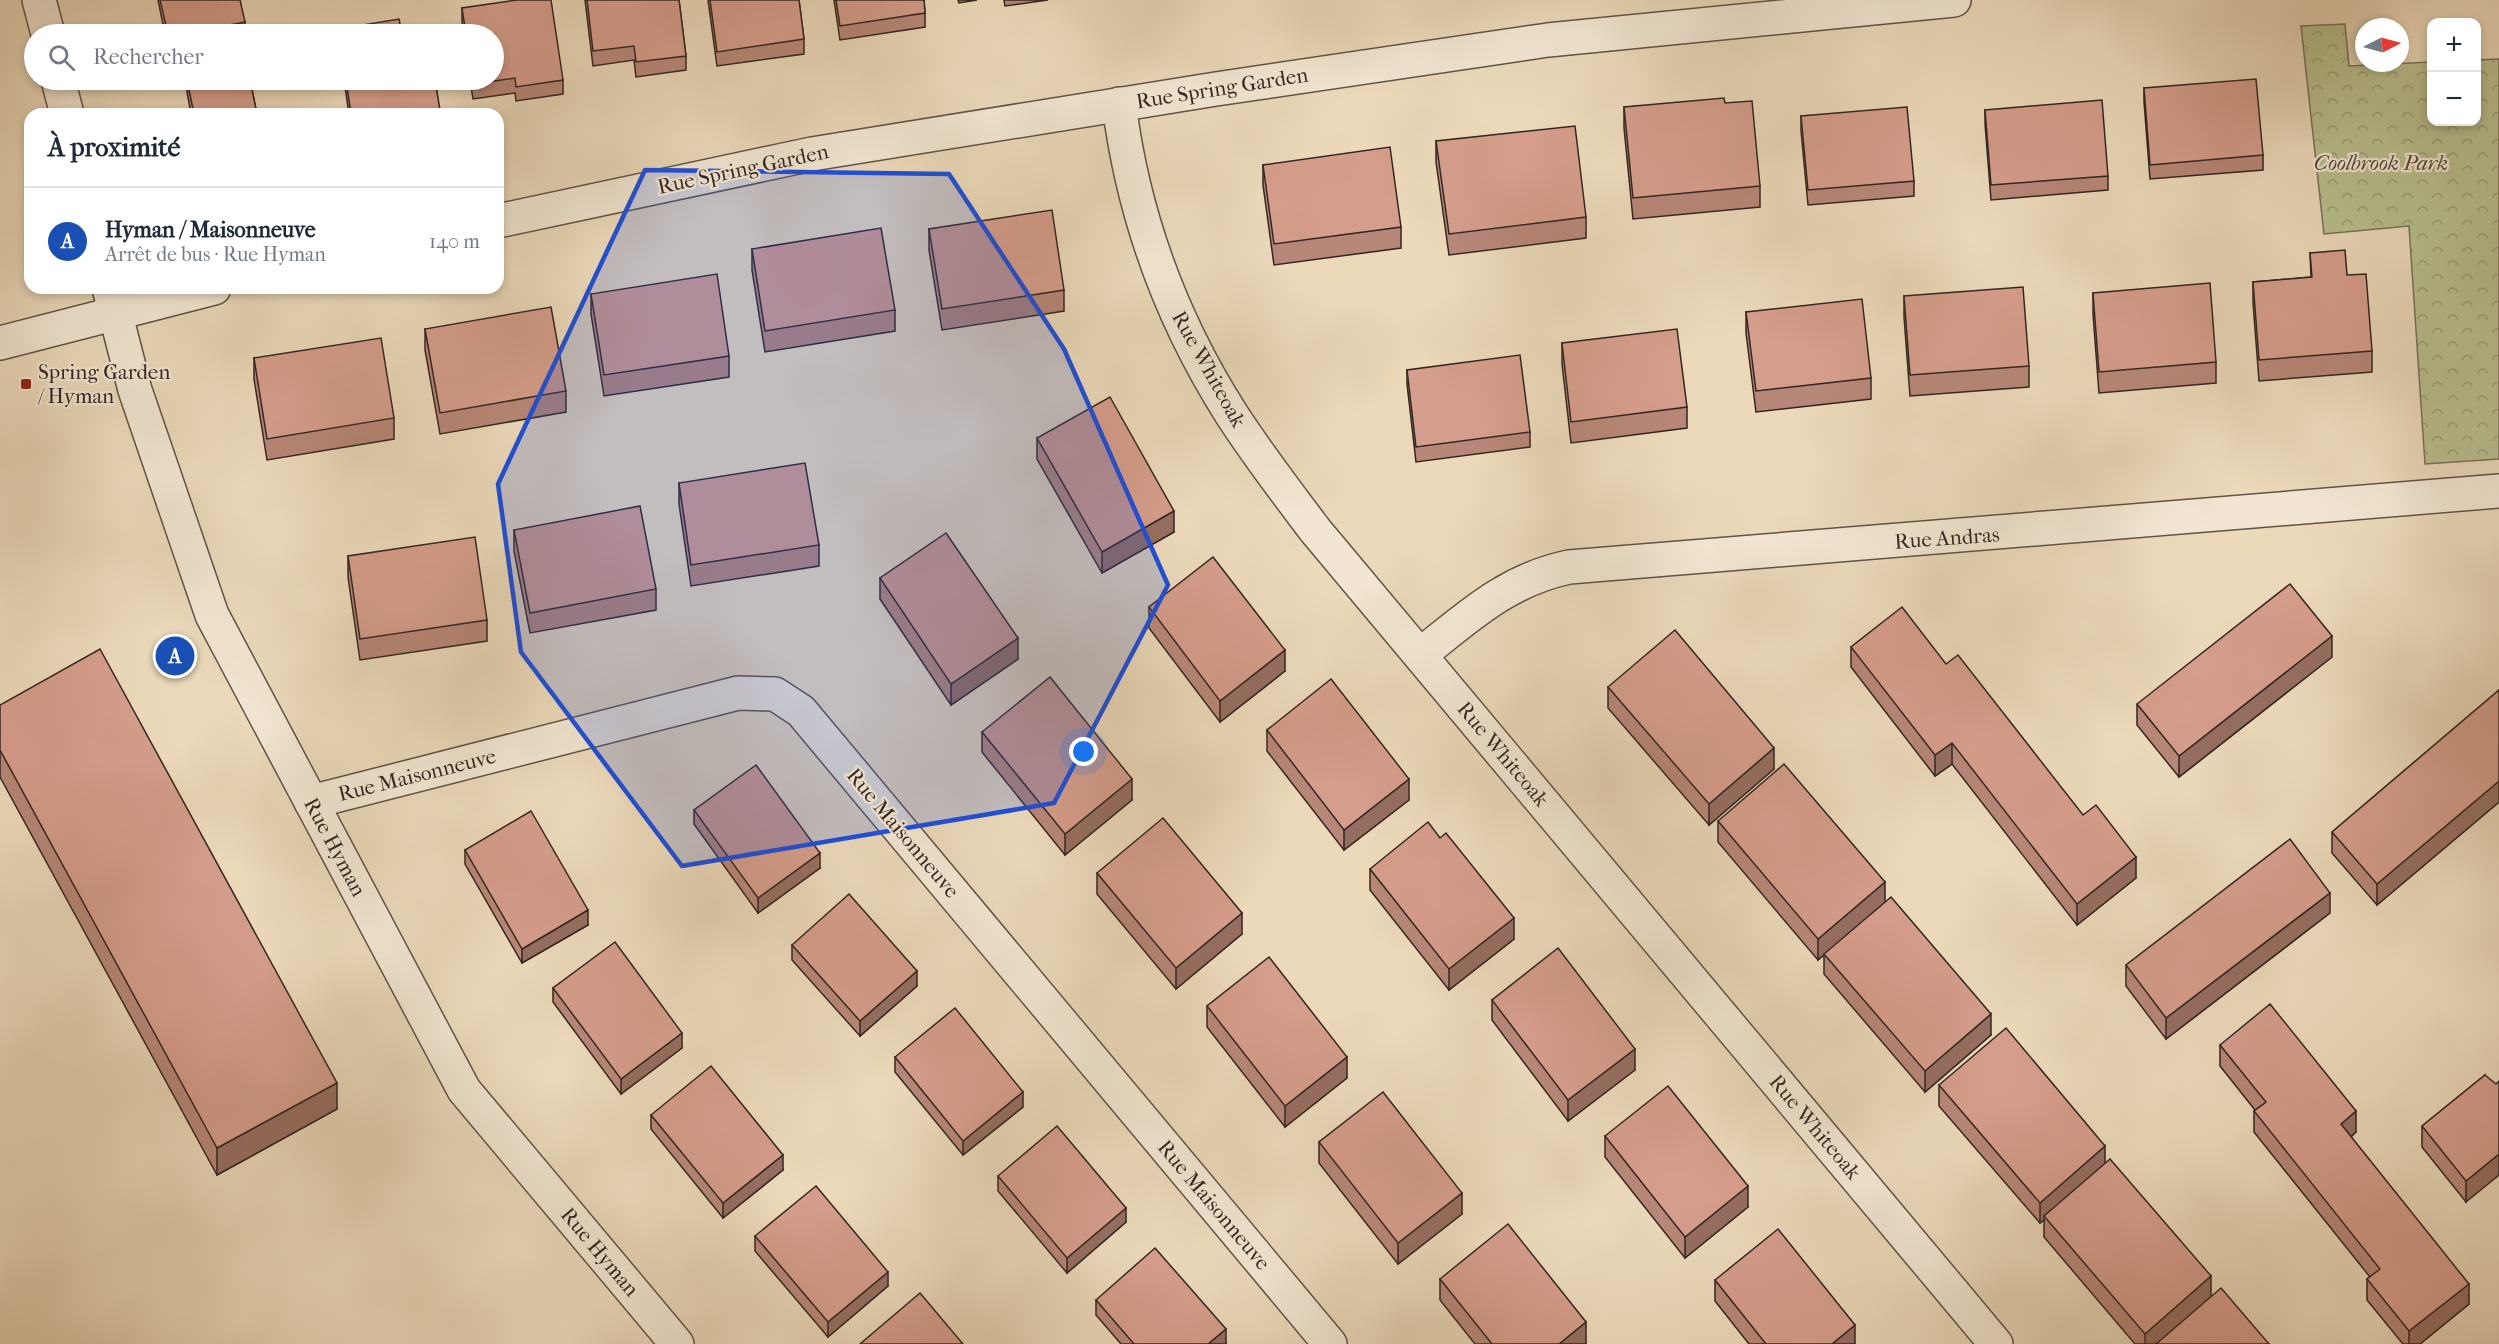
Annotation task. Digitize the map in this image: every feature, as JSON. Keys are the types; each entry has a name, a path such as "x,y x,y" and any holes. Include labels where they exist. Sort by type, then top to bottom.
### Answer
{"street":[{"path":"39,0 45,24"},
{"name":"Rue Spring Garden","path":"504,220 823,152 1119,104 1548,40 1954,0"},
{"path":"61,90 65,108"},
{"name":"Rue Whiteoak","path":"1119,104 1131,182 1142,220 1173,304 1210,380 1249,440 1315,530 1996,1344"},
{"path":"0,343 113,301 167,294"},
{"name":"Rue Hyman","path":"113,301 135,390 212,615 464,1090 677,1344"},
{"name":"Rue Andras","path":"1420,655 1488,600 1541,573 1569,567 1996,535 2499,491"},
{"name":"Rue Maisonneuve","path":"312,802 738,693 775,694 801,711 1330,1344"}],"highlighted area":[{"path":"645,170 949,174 1064,349 1168,585 1054,803 682,866 521,652 498,484"}],"green space":[{"name":"Coolbrook Park","path":"2345,24 2349,66 2355,66 2355,72 2409,72 2409,63 2427,62 2427,126 2481,126 2481,60 2499,59 2499,459 2425,464 2409,226 2324,234 2301,26"}],"building":[{"path":"160,0 240,0 245,22 235,24 166,24"},
{"path":"517,0 551,0 563,80 516,87 515,78 504,80 504,24 464,24 462,8"},
{"path":"587,0 679,0 686,56 636,62 634,46 593,51"},
{"path":"710,0 799,0 804,39 717,52"},
{"path":"836,0 924,0 925,13 840,26"},
{"path":"399,19 400,24 368,24"},
{"path":"2256,79 2263,155 2150,165 2144,88"},
{"path":"189,90 252,90 256,108 193,108"},
{"path":"347,90 437,90 440,108 350,108"},
{"path":"1724,98 1725,103 1752,101 1760,186 1633,198 1624,107"},
{"path":"2102,100 2108,176 1991,185 1985,110"},
{"path":"1907,107 1914,181 1808,190 1801,116"},
{"path":"1575,126 1586,217 1449,234 1436,141"},
{"path":"1390,147 1401,227 1274,244 1263,165"},
{"path":"1052,210 1064,290 942,309 929,229"},
{"path":"881,228 895,310 765,331 752,249"},
{"path":"2345,250 2347,275 2366,274 2372,351 2259,360 2253,282 2312,277 2310,253"},
{"path":"717,274 729,356 604,375 591,294"},
{"path":"2210,283 2216,362 2099,372 2093,293"},
{"path":"2023,287 2029,366 1910,375 1904,296"},
{"path":"1862,299 1871,378 1756,391 1746,312"},
{"path":"551,307 566,391 440,413 425,329"},
{"path":"1677,329 1687,407 1571,422 1562,343"},
{"path":"381,338 394,418 267,439 254,358"},
{"path":"1520,355 1530,432 1416,447 1407,370"},
{"path":"1110,397 1174,511 1102,552 1037,438"},
{"path":"805,463 819,545 691,565 679,483"},
{"path":"640,506 656,589 530,613 514,530"},
{"path":"946,533 1018,638 951,684 880,578"},
{"path":"475,537 487,620 360,639 348,556"},
{"path":"1213,557 1285,650 1220,701 1149,607"},
{"path":"2290,584 2332,636 2179,756 2137,704"},
{"path":"1902,607 1946,664 1958,655 2083,815 2096,805 2136,857 2077,904 1952,743 1935,755 1851,647"},
{"path":"1675,630 1774,748 1709,804 1608,687"},
{"path":"100,649 337,1083 217,1148 0,750 0,705"},
{"path":"1050,677 1132,779 1065,834 982,732"},
{"path":"1331,679 1409,779 1344,830 1267,730"},
{"path":"2499,690 2499,781 2377,884 2332,832"},
{"path":"1784,764 1885,882 1818,939 1718,821"},
{"path":"756,765 820,853 758,898 694,810"},
{"path":"531,811 588,910 522,949 465,850"},
{"path":"1163,818 1242,913 1176,968 1097,873"},
{"path":"1428,822 1440,838 1446,833 1514,918 1449,969 1370,869"},
{"path":"2290,839 2330,893 2166,1018 2126,965"},
{"path":"849,894 917,971 860,1021 792,945"},
{"path":"1891,897 1991,1014 1925,1071 1824,954"},
{"path":"615,942 682,1033 621,1079 553,988"},
{"path":"1558,948 1635,1049 1568,1100 1492,1000"},
{"path":"1269,957 1347,1057 1285,1106 1207,1006"},
{"path":"2270,1004 2356,1111 2341,1124 2469,1284 2409,1331 2367,1279 2380,1269 2254,1111 2266,1102 2220,1045"},
{"path":"955,1008 1023,1092 963,1141 895,1057"},
{"path":"2006,1028 2105,1146 2040,1203 1939,1085"},
{"path":"711,1066 783,1155 723,1203 651,1115"},
{"path":"2485,1075 2496,1084 2499,1081 2499,1154 2466,1181 2422,1126"},
{"path":"1668,1086 1748,1186 1685,1237 1605,1136"},
{"path":"1383,1092 1462,1193 1398,1243 1319,1142"},
{"path":"1057,1126 1126,1208 1067,1258 998,1176"},
{"path":"2110,1159 2211,1276 2145,1334 2044,1216"},
{"path":"816,1186 888,1272 828,1322 755,1236"},
{"path":"1508,1224 1586,1322 1559,1344 1492,1344 1440,1279"},
{"path":"1778,1229 1855,1325 1832,1344 1766,1344 1715,1280"},
{"path":"1155,1248 1226,1329 1208,1344 1134,1344 1096,1300"},
{"path":"2221,1288 2269,1344 2156,1344"},
{"path":"920,1293 963,1344 860,1344"}],"place":[{"name":"Spring Garden / Hyman","path":"26,384"},
{"name":"Hyman / Maisonneuve","path":"175,656"}]}
